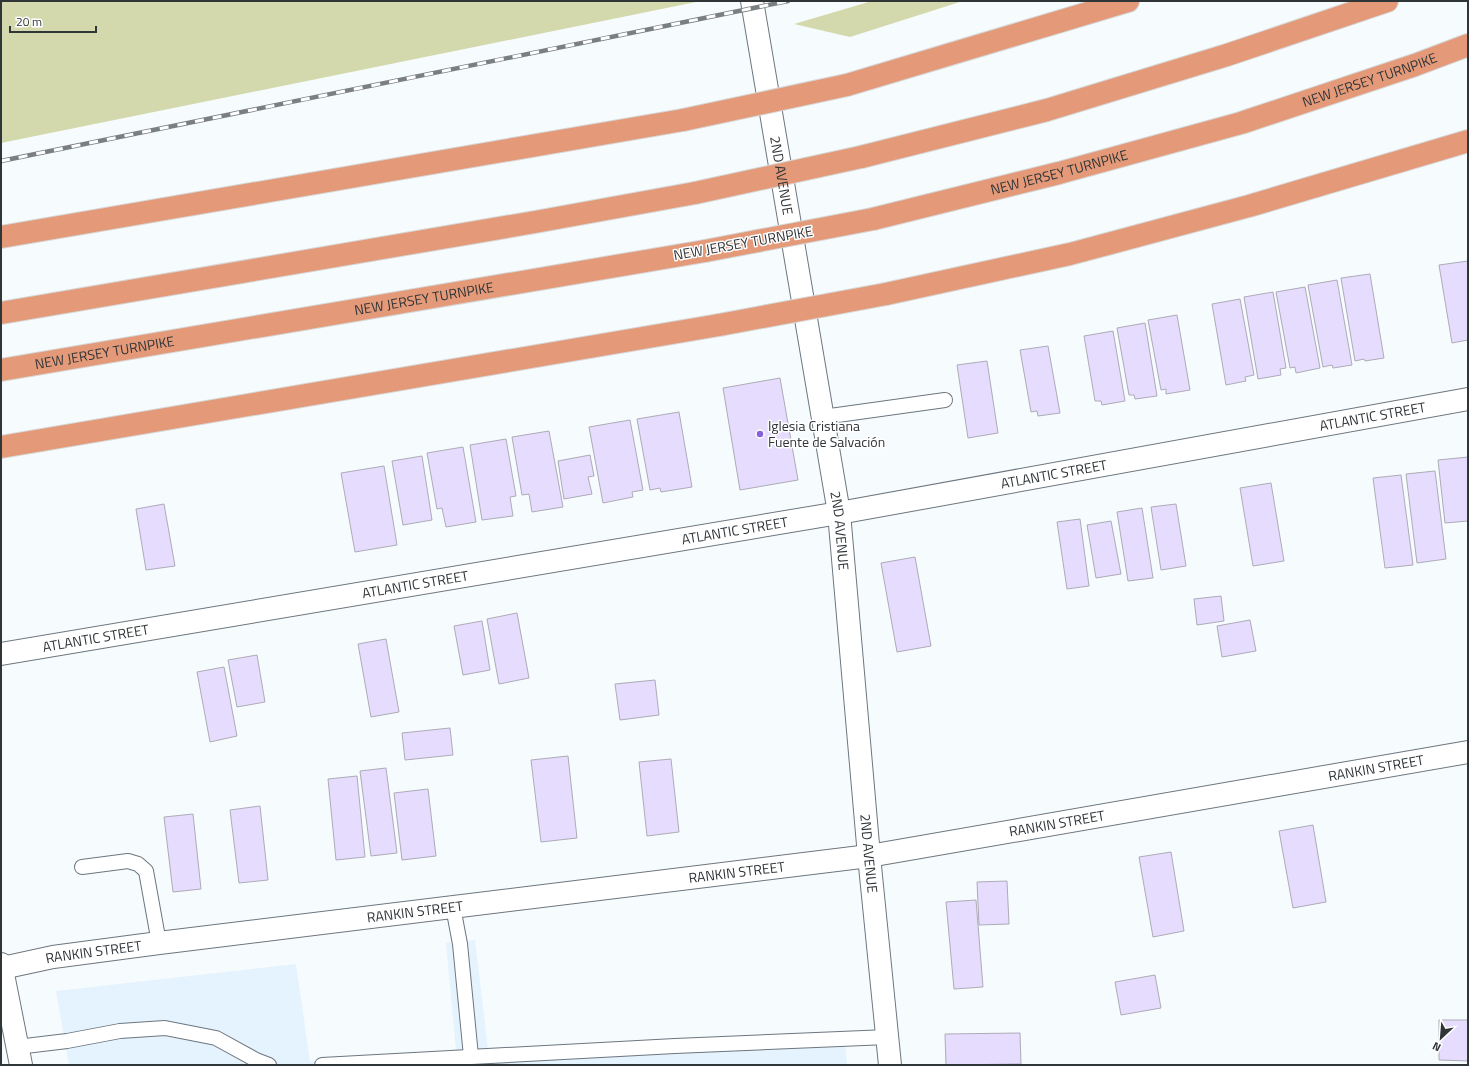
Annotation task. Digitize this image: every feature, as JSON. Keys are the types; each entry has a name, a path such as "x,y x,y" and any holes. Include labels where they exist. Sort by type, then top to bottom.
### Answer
{"highway":[{"path":"1,236 682,120 847,84 1128,1"},
{"path":"1,313 535,222 695,192 862,157 1047,110 1228,55 1386,1"},
{"name":"NEW JERSEY TURNPIKE","path":"1,370 705,251 873,219 1059,173 1241,123 1415,65 1468,45"},
{"path":"1,447 718,325 886,294 1070,254 1249,206 1430,154 1468,141"}],"street":[{"name":"2ND AVENUE","path":"752,1 839,513 869,856 890,1065"},
{"name":"ATLANTIC STREET","path":"1,654 839,513 1468,399"},
{"name":"RANKIN STREET","path":"2,966 53,957 158,943 869,856 1468,752"},
{"path":"2,966 19,1056"}],"lane":[{"path":"823,417 946,400"},
{"path":"82,867 128,861 138,864 146,871 158,943"},
{"path":"453,907 460,944 471,1056"},
{"path":"19,1056 67,1041 120,1031 164,1028 216,1038 256,1060 269,1065"},
{"path":"322,1065 471,1056 888,1037"}],"shaded area":[{"path":"475,940 488,1049 844,1032 847,1065 69,1065 56,991 296,964 310,1061 456,1051 446,943"}],"green space":[{"path":"1,1 701,1 1,143"},
{"path":"872,1 963,1 850,37 794,24"}],"building":[{"path":"1468,261 1468,340 1452,343 1439,265"},
{"path":"1370,274 1384,358 1355,361 1341,278"},
{"path":"1337,280 1352,365 1333,368 1332,365 1323,367 1308,285"},
{"path":"1305,287 1320,368 1296,373 1295,367 1290,368 1276,292"},
{"path":"1273,292 1286,368 1280,369 1281,375 1258,379 1244,297"},
{"path":"1240,299 1254,375 1245,377 1246,381 1226,385 1212,304"},
{"path":"1177,315 1190,390 1166,394 1166,389 1161,390 1148,320"},
{"path":"1145,323 1157,396 1135,399 1134,395 1129,395 1117,328"},
{"path":"1113,331 1125,401 1102,405 1101,401 1095,401 1084,336"},
{"path":"1048,346 1060,413 1038,416 1037,411 1031,412 1020,350"},
{"path":"987,361 998,433 968,438 957,365"},
{"name":"Iglesia Cristiana Fuente de Salvación","path":"780,378 798,480 740,490 723,388"},
{"path":"679,412 692,487 661,492 660,488 650,490 637,419"},
{"path":"630,420 643,490 632,492 633,497 603,503 589,427"},
{"path":"549,431 563,507 532,512 529,494 522,495 512,437"},
{"path":"506,439 516,496 510,497 513,516 482,520 470,445"},
{"path":"463,447 476,522 446,527 442,508 437,509 427,453"},
{"path":"590,455 594,476 588,477 592,494 564,499 558,461"},
{"path":"422,456 432,520 403,525 392,461"},
{"path":"1468,457 1468,521 1445,523 1438,460"},
{"path":"384,466 397,545 355,552 341,473"},
{"path":"1435,471 1446,559 1417,563 1406,474"},
{"path":"1401,475 1413,565 1385,568 1373,478"},
{"path":"1271,483 1284,561 1253,566 1240,488"},
{"path":"164,504 175,566 146,570 136,509"},
{"path":"1176,504 1186,566 1161,570 1151,507"},
{"path":"1142,508 1153,578 1128,581 1117,512"},
{"path":"1080,519 1089,586 1067,589 1057,522"},
{"path":"1111,521 1121,574 1096,578 1087,525"},
{"path":"915,557 931,646 897,652 881,563"},
{"path":"1221,596 1224,621 1197,625 1194,599"},
{"path":"517,613 529,678 499,684 487,619"},
{"path":"1250,620 1256,651 1222,657 1217,626"},
{"path":"482,621 490,670 463,675 454,626"},
{"path":"386,639 399,712 371,717 358,644"},
{"path":"257,655 265,702 237,707 228,660"},
{"path":"224,667 237,736 210,742 197,672"},
{"path":"655,680 659,715 620,720 615,684"},
{"path":"450,728 453,755 405,760 402,733"},
{"path":"568,756 577,838 541,842 531,760"},
{"path":"671,759 679,832 647,836 639,762"},
{"path":"386,768 397,853 371,856 360,771"},
{"path":"357,776 365,857 336,860 328,779"},
{"path":"428,789 436,856 402,860 394,793"},
{"path":"260,806 268,880 239,883 230,810"},
{"path":"193,814 201,889 173,892 164,817"},
{"path":"1313,825 1326,902 1293,908 1279,831"},
{"path":"1171,852 1184,931 1153,937 1139,857"},
{"path":"1007,881 1009,924 979,925 977,882"},
{"path":"976,900 983,987 954,989 946,902"},
{"path":"1155,975 1161,1008 1121,1015 1115,982"},
{"path":"1439,1020 1468,1020 1468,1061 1439,1060"},
{"path":"1020,1033 1021,1064 946,1065 945,1034"}],"railway":[{"path":"1,161 788,1"}],"place":[{"name":"Iglesia Cristiana Fuente de Salvación","path":"760,434"}]}
